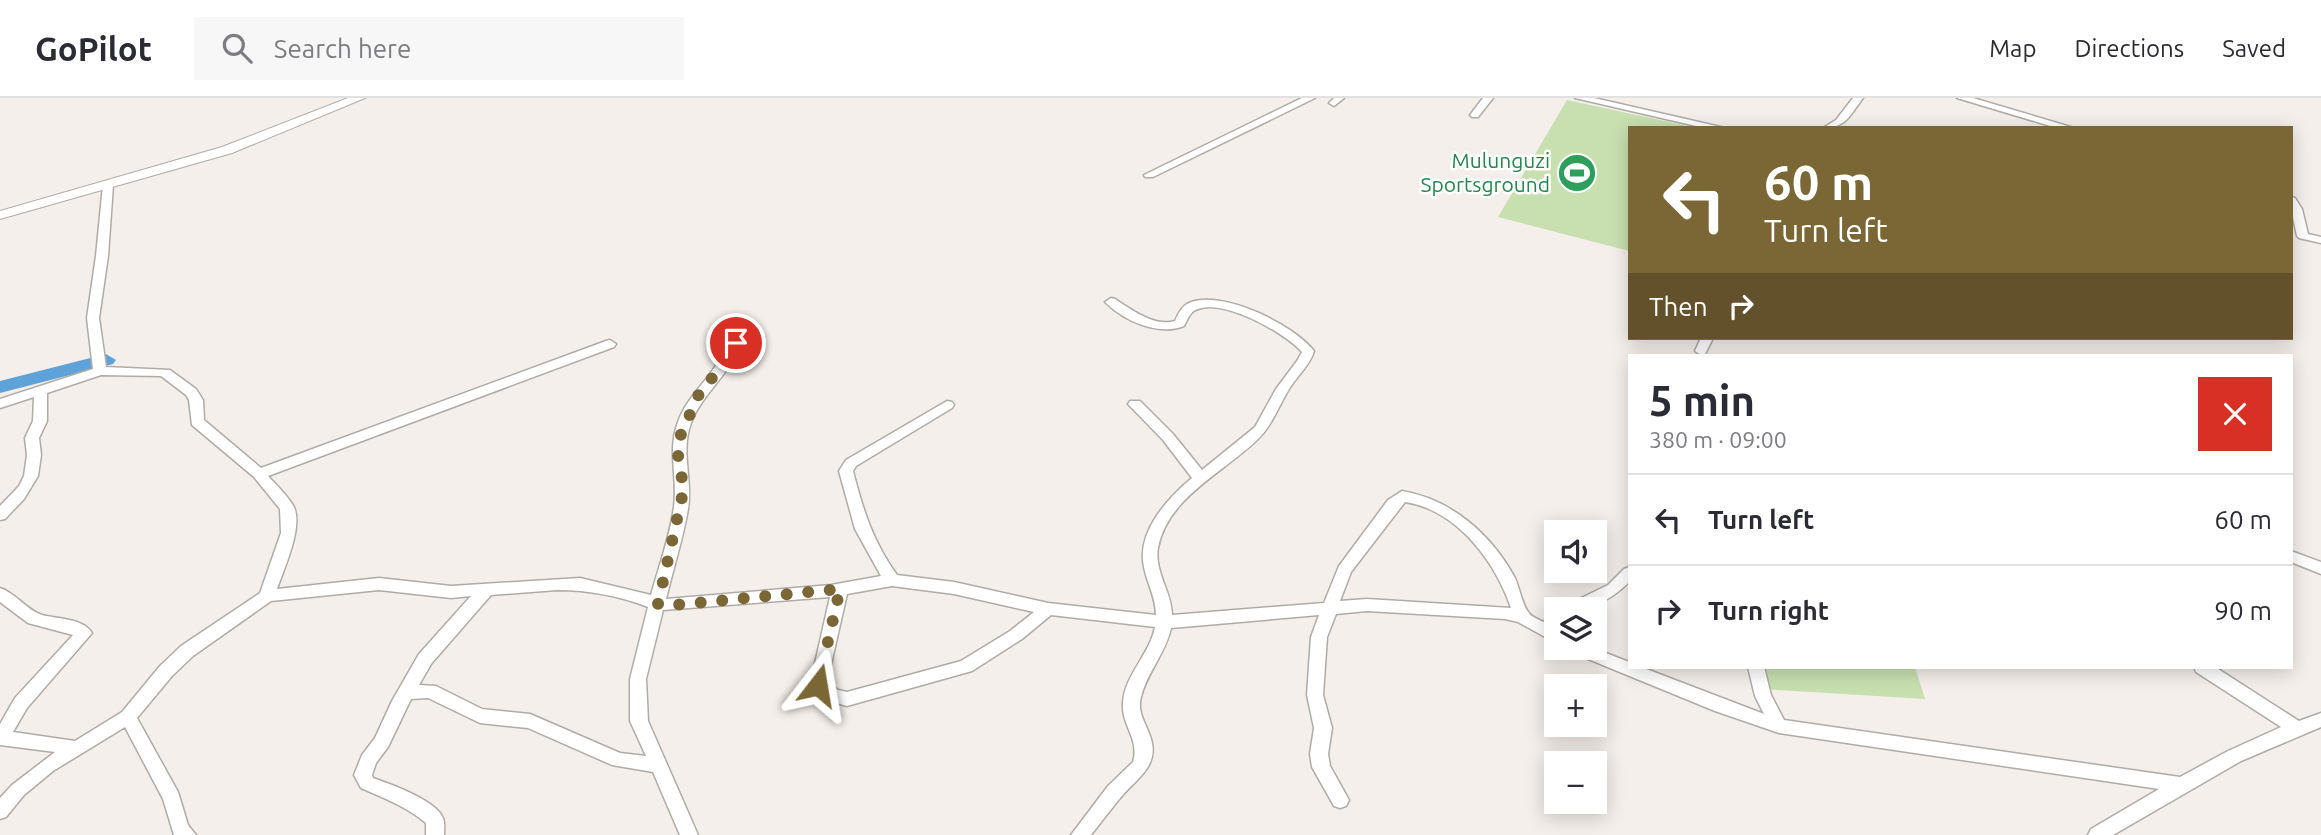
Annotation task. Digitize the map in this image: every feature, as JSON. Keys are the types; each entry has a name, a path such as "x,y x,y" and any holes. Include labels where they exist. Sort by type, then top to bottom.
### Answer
{"street":[{"path":"0,215 108,186 251,142 359,98"},
{"path":"1149,175 1310,98"},
{"path":"1475,115 1488,98"},
{"path":"1580,98 1711,126"},
{"path":"1832,126 1840,122 1858,98"},
{"path":"1962,98 2062,126"},
{"path":"100,371 93,318 108,186"},
{"path":"2293,203 2297,209 2297,238 2321,240"},
{"path":"1080,835 1121,784 1137,770 1143,757 1144,744 1132,712 1131,700 1149,667 1164,622 1162,604 1150,570 1148,548 1161,521 1178,498 1255,435 1270,416 1286,383 1306,360 1308,351 1302,342 1267,320 1223,307 1195,305 1188,310 1180,323 1167,327 1144,321 1111,302"},
{"path":"690,835 639,721 638,679 684,488 678,460 679,439 699,394 730,356 736,343 733,330"},
{"path":"1701,351 1706,340"},
{"path":"259,474 610,344"},
{"path":"0,404 100,371 165,373 185,386 196,400 197,422 259,474 286,508 289,521 267,596"},
{"path":"0,515 24,493 31,481 35,456 32,437 41,418 38,410 40,390"},
{"path":"1135,404 1168,437 1200,478"},
{"path":"892,580 860,530 846,471 851,463 947,405"},
{"path":"1339,800 1321,767 1319,754 1323,728 1315,695 1319,637 1344,570 1393,504 1402,496 1415,497 1436,505 1495,557 1508,579 1522,617"},
{"path":"2293,557 2321,568"},
{"path":"1597,597 1613,589 1628,574"},
{"path":"0,811 18,790 47,765 128,717 166,671 187,651 267,596 379,584 451,592 579,584 636,596 658,604 675,605 840,589 892,580 965,590 1048,609 1164,622 1367,605 1505,613 1544,626"},
{"path":"840,589 818,685 834,696 847,699 966,666 1016,635 1048,609"},
{"path":"435,835 435,820 424,810 400,795 367,783 363,775 368,760 383,742 398,706 433,646 485,591"},
{"path":"0,594 34,619 71,627 84,634 21,703 1,738 76,748"},
{"path":"1607,660 1628,669"},
{"path":"1629,669 1779,726 2181,785"},
{"path":"1756,669 1763,696 1779,726"},
{"path":"2205,669 2296,727"},
{"path":"407,692 430,691 480,716 530,721 618,760 657,765"},
{"path":"128,717 172,798 180,829 187,835"},
{"path":"2097,835 2181,785 2296,727 2321,720"}],"green space":[{"name":"Mulunguzi Sportsground","path":"1567,100 1688,126 1628,126 1628,251 1498,217"},
{"path":"1759,669 1916,669 1925,699 1761,689"}],"waterway":[{"path":"0,387 106,360"}],"place":[{"name":"Mulunguzi Sportsground","path":"1577,173"}],"route":[{"path":"736,343 720,370 699,394 679,439 678,460 684,488 658,604 675,605 840,589 818,685"}]}
